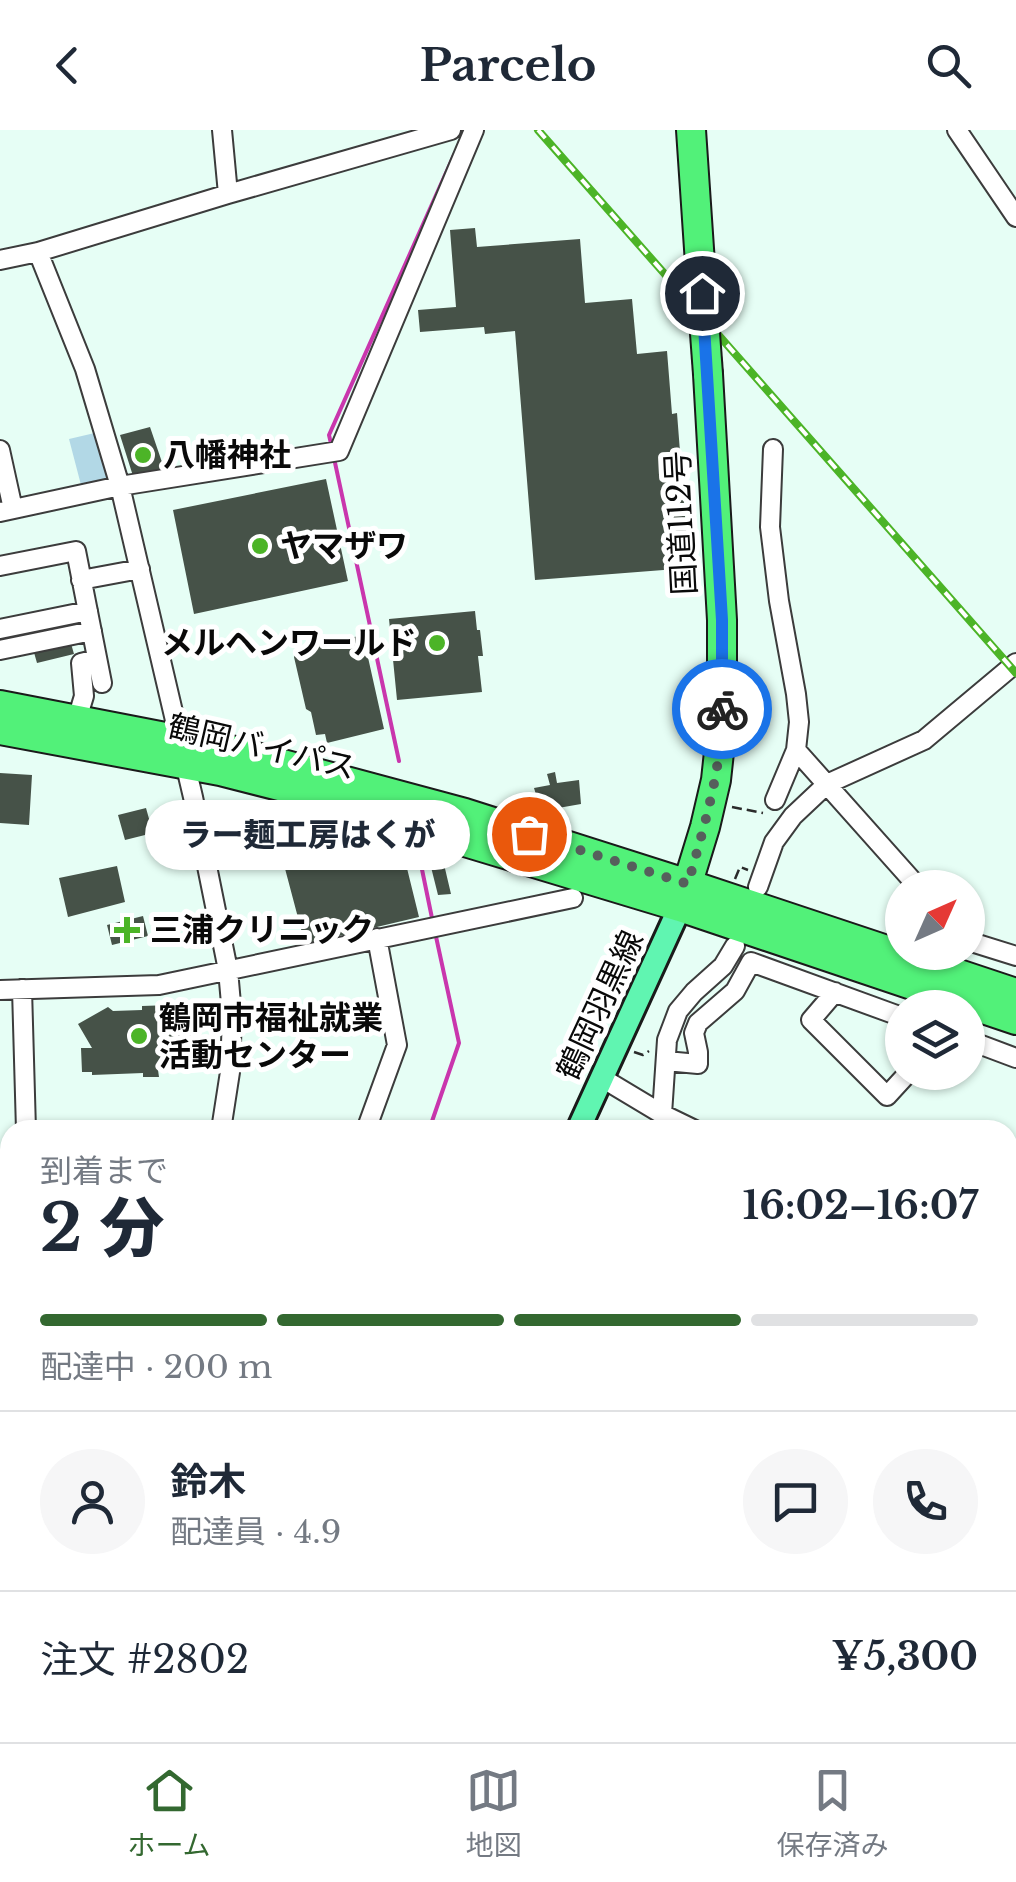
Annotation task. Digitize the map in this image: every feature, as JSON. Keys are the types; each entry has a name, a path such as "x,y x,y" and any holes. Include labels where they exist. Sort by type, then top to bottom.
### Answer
{"highway":[{"name":"国道112号","path":"684,895 716,780 722,724 722,620 691,130"},
{"name":"鶴岡バイパス","path":"0,706 77,719 183,752"},
{"name":"鶴岡バイパス","path":"0,730 183,752 226,749 465,812 1016,1020"},
{"name":"鶴岡バイパス","path":"684,895 1016,994"}],"main road":[{"name":"鶴岡羽黒線","path":"583,1120 684,895"}],"street":[{"path":"222,130 228,194"},
{"path":"0,260 450,130"},
{"path":"0,450 6,510 120,486 340,451 474,130"},
{"path":"957,130 1016,217"},
{"path":"38,252 85,369 120,486 183,752 228,970 232,1031 223,1120"},
{"path":"772,806 796,750 799,722 770,526 774,449"},
{"path":"0,566 76,551 102,683"},
{"path":"82,580 140,569"},
{"path":"0,629 88,612"},
{"path":"0,650 92,631"},
{"path":"77,719 84,696 81,663 97,660"},
{"path":"754,879 774,842 827,784 924,740 1016,663"},
{"path":"796,750 903,870"},
{"path":"0,990 159,985 574,898"},
{"path":"370,1120 397,1045 377,938"},
{"path":"662,1114 667,1040 678,1012 724,966 735,946"},
{"path":"985,946 1016,956"},
{"path":"666,1061 698,1064 694,1033 698,1023 735,991 751,962 885,1011"},
{"path":"22,989 26,1120"},
{"path":"835,992 811,1020 888,1096 893,1090"},
{"path":"985,1046 1016,1058"},
{"path":"602,1078 674,1120"}],"path":[{"path":"727,806 761,813 772,806"},
{"path":"733,882 740,866 754,879"}],"shaded area":[{"path":"99,432 112,477 81,485 69,439"}],"building":[{"path":"475,228 477,247 580,239 585,303 632,299 637,354 667,351 672,414 677,413 689,568 535,580 515,331 485,334 484,327 420,332 418,310 456,307 450,230"},
{"name":"八幡神社","path":"150,427 166,474 133,476 120,435"},
{"name":"ヤマザワ","path":"326,479 348,581 194,614 173,510"},
{"name":"メルヘンワールド","path":"475,611 483,656 478,656 482,692 397,700 389,619"},
{"path":"363,635 384,729 327,743 325,734 316,735 311,712 306,709 294,657 297,650"},
{"path":"70,640 74,654 37,663 33,649"},
{"path":"555,772 557,783 579,780 581,804 541,811 534,788 550,785 547,774"},
{"path":"0,773 32,775 29,825 0,823"},
{"path":"146,808 153,833 125,840 118,815"},
{"path":"329,833 403,852 419,917 305,944 279,846"},
{"path":"443,860 451,894 438,895 430,863"},
{"path":"117,866 125,902 68,917 59,878"},
{"name":"三浦クリニック","path":"143,916 148,936 112,945 107,925"},
{"name":"鶴岡市福祉就業 活動センター","path":"171,1005 192,1007 194,1053 185,1054 186,1069 158,1070 159,1077 82,1072 81,1048 92,1048 78,1024 108,1007 113,1011"}],"waterway":[{"path":"332,448 329,435 454,155"},
{"path":"334,458 399,761"},
{"path":"418,850 433,923"},
{"path":"432,1120 459,1043 435,932"}],"railway":[{"path":"538,130 1016,673"}],"way so far":[{"path":"529,834 688,884 716,780 722,709"}],"place":[{"name":"八幡神社","path":"143,455"},
{"name":"ヤマザワ","path":"260,546"},
{"name":"メルヘンワールド","path":"437,643"},
{"name":"ラー麺工房はくが","path":"529,834"},
{"name":"三浦クリニック","path":"127,930"},
{"name":"鶴岡市福祉就業 活動センター","path":"139,1036"}],"route":[{"path":"702,293 722,620 722,709"}]}
